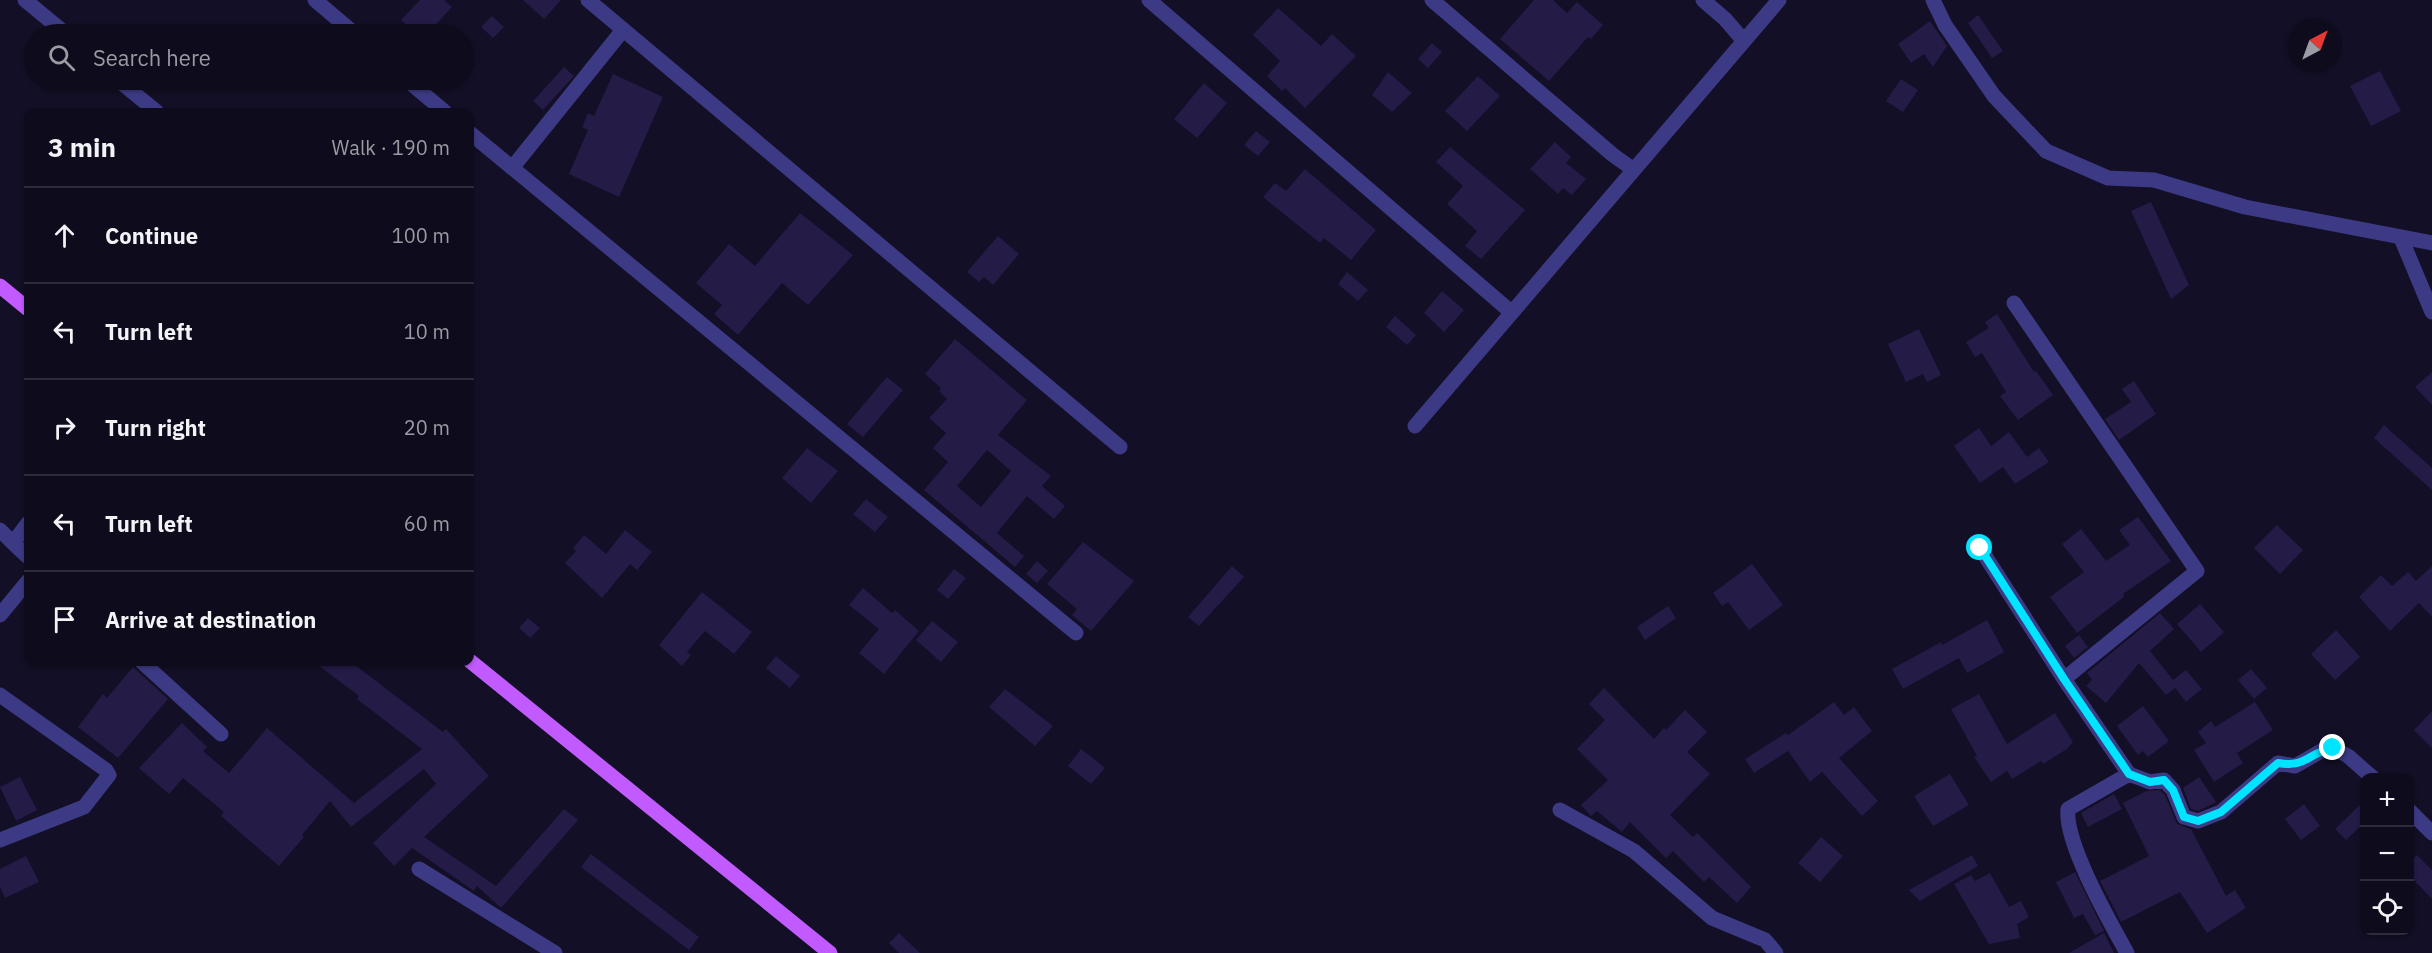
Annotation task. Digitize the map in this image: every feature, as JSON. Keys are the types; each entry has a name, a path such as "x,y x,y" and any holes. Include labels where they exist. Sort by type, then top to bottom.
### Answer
{"main road":[{"path":"0,286 24,306"},
{"path":"474,664 830,953"}],"street":[{"path":"25,0 54,24"},
{"path":"315,0 343,24"},
{"path":"588,0 1120,447"},
{"path":"1149,0 1511,312"},
{"path":"1432,0 1613,155 1634,170"},
{"path":"1703,0 1744,41"},
{"path":"1415,426 1779,0"},
{"path":"1933,0 1945,25 1994,96 2046,151 2108,178 2154,180 2245,207 2432,243"},
{"path":"512,168 622,30"},
{"path":"130,90 152,108"},
{"path":"419,90 439,108"},
{"path":"474,136 1077,633"},
{"path":"2401,238 2432,312"},
{"path":"2013,303 2197,571 2064,679"},
{"path":"13,543 24,528"},
{"path":"0,530 24,553"},
{"path":"1980,548 2064,679 2129,774 2150,782 2164,780 2173,790 2184,817 2198,821 2221,812 2278,763 2295,766 2323,750 2333,748 2348,756 2368,773"},
{"path":"0,615 24,586"},
{"path":"146,666 222,734"},
{"path":"0,695 106,770 109,775 84,807 0,840"},
{"path":"2127,953 2074,846 2067,821 2068,809 2129,774"},
{"path":"1560,810 1634,851 1712,918 1765,940 1776,953"},
{"path":"2414,816 2432,833"},
{"path":"419,869 555,953"}],"building":[{"path":"420,0 444,0 452,7 436,24 406,24 401,20"},
{"path":"523,0 561,0 544,19"},
{"path":"1534,0 1553,0 1567,13 1577,2 1603,25 1591,39 1588,37 1549,81 1500,39"},
{"path":"1278,8 1321,46 1332,34 1356,56 1305,108 1285,88 1282,91 1267,76 1280,61 1253,35"},
{"path":"1978,15 2003,51 1992,58 1968,23"},
{"path":"492,16 504,27 493,38 481,27"},
{"path":"1930,21 1947,46 1933,67 1924,54 1911,63 1898,44"},
{"path":"1432,43 1442,52 1428,68 1418,59"},
{"path":"564,67 574,76 543,110 533,101"},
{"path":"2380,71 2401,111 2371,126 2350,86"},
{"path":"1388,72 1412,93 1392,112 1372,95"},
{"path":"613,74 663,97 619,197 569,174 588,130 582,127 588,113 594,116"},
{"path":"1478,76 1500,96 1467,131 1445,111"},
{"path":"1901,79 1918,90 1903,112 1886,101"},
{"path":"1204,83 1227,103 1197,138 1174,119"},
{"path":"1256,131 1270,142 1258,156 1244,145"},
{"path":"1555,142 1571,157 1566,163 1586,179 1572,195 1563,188 1558,194 1530,169"},
{"path":"1450,147 1525,210 1481,259 1465,246 1477,231 1447,204 1463,186 1436,162"},
{"path":"1305,169 1376,230 1351,260 1324,238 1320,243 1263,197 1275,183 1286,191"},
{"path":"2151,202 2189,285 2171,299 2131,211"},
{"path":"800,213 853,255 808,305 782,283 738,335 714,314 722,305 696,283 729,244 755,266"},
{"path":"998,236 1019,254 993,285 984,277 979,282 967,272"},
{"path":"1347,272 1368,290 1358,301 1338,284"},
{"path":"1442,291 1464,310 1444,332 1424,313"},
{"path":"1997,314 2034,372 2036,371 2053,395 2018,420 2000,396 2006,392 1982,353 1975,357 1966,342 1989,328 1985,322"},
{"path":"1395,316 1416,335 1407,345 1386,327"},
{"path":"1919,329 1941,375 1927,382 1923,374 1906,382 1888,344"},
{"path":"955,339 1027,400 998,435 1051,476 1042,486 1065,506 1054,519 1027,496 997,533 1024,556 1015,567 924,490 948,462 933,448 946,433 929,418 947,399 939,391 941,388 925,374","holes":["987,450 1011,471 981,507 957,486"]},
{"path":"2432,372 2432,405 2415,387"},
{"path":"887,377 903,390 863,437 847,424"},
{"path":"2134,381 2156,414 2119,440 2105,419 2131,402 2122,389"},
{"path":"2384,425 2432,468 2432,490 2374,438"},
{"path":"1979,428 1991,446 2009,432 2027,457 2039,448 2049,462 2015,484 2003,467 1980,483 1954,446"},
{"path":"807,448 838,471 811,503 782,478"},
{"path":"866,499 888,517 875,532 853,514"},
{"path":"2138,517 2171,561 2123,594 2124,597 2077,633 2050,597 2084,572 2062,544 2081,529 2106,561 2130,545 2119,530"},
{"path":"2277,525 2303,550 2280,574 2254,548"},
{"path":"625,530 652,552 637,570 630,564 602,598 565,563 576,551 573,548 584,535 606,554"},
{"path":"1083,542 1134,581 1091,631 1072,615 1077,609 1047,584"},
{"path":"1037,561 1048,571 1037,583 1026,574"},
{"path":"1752,564 1783,605 1749,630 1728,602 1722,606 1713,593"},
{"path":"1232,566 1244,577 1199,626 1188,617"},
{"path":"2432,566 2432,617 2419,603 2390,631 2359,597 2381,575 2392,586 2408,572 2416,581"},
{"path":"954,569 966,578 948,599 937,590"},
{"path":"863,588 892,613 895,610 919,631 884,674 859,653 879,629 849,605"},
{"path":"702,592 752,632 734,654 705,631 687,652 691,655 682,666 659,645"},
{"path":"2200,604 2224,632 2201,652 2177,624"},
{"path":"1668,606 1676,618 1645,640 1637,627"},
{"path":"2160,613 2174,629 2150,651 2173,680 2186,670 2202,689 2186,702 2175,688 2166,695 2139,663 2106,703 2086,686 2092,680 2087,673"},
{"path":"528,618 540,628 530,638 519,628"},
{"path":"1987,620 2004,652 1967,673 1959,658 1903,689 1892,669"},
{"path":"932,621 958,642 941,662 916,640"},
{"path":"2336,630 2360,657 2335,680 2311,654"},
{"path":"2079,635 2088,647 2074,658 2065,646"},
{"path":"776,656 800,676 790,688 766,668"},
{"path":"319,666 356,666 443,732 446,729 489,776 424,837 496,886 564,809 578,820 501,908 477,886 474,891 412,848 394,866 373,843 436,784 424,769 351,827 330,801 279,866 221,816 224,812 183,778 169,794 139,768 182,723 207,747 203,751 229,773 267,728 354,803 422,749 357,699 359,696"},
{"path":"133,667 168,699 118,758 78,727 103,694 107,698"},
{"path":"2251,669 2267,688 2254,699 2238,680"},
{"path":"1604,688 1654,739 1685,710 1707,732 1687,752 1710,774 1670,815 1693,837 1697,833 1751,887 1737,903 1709,877 1704,882 1673,851 1666,858 1630,822 1622,832 1597,811 1591,816 1581,805 1608,780 1577,749 1605,720 1589,704"},
{"path":"1005,689 1053,726 1035,746 989,707"},
{"path":"1979,694 2007,744 2055,713 2073,742 2067,749 2043,764 2041,761 2012,779 2007,771 1991,782 1974,757 1977,756 1951,709"},
{"path":"1834,702 1844,715 1854,707 1872,731 1839,758 1878,801 1862,816 1822,772 1810,782 1788,751 1754,773 1745,759 1786,733 1788,735"},
{"path":"2255,702 2273,730 2237,753 2243,763 2214,782 2194,750 2206,743 2198,732 2211,721 2215,727"},
{"path":"2143,706 2169,741 2148,757 2143,751 2138,755 2117,726"},
{"path":"2432,711 2432,748 2414,730"},
{"path":"1081,749 1105,768 1091,784 1068,766"},
{"path":"1950,774 1969,805 1933,826 1914,796"},
{"path":"20,777 37,810 16,821 0,787"},
{"path":"2199,777 2216,802 2198,811 2191,809 2183,788"},
{"path":"2160,790 2165,795 2177,824 2191,829 2226,896 2235,890 2246,908 2207,933 2180,892 2121,922 2100,881 2149,856 2123,803 2146,791"},
{"path":"2114,794 2122,809 2088,827 2081,813"},
{"path":"2304,804 2320,826 2301,840 2285,819"},
{"path":"2360,805 2360,827 2346,840 2335,829"},
{"path":"1821,837 1843,856 1820,882 1798,863"},
{"path":"591,854 699,937 689,950 581,867"},
{"path":"1972,855 1978,866 1920,901 1909,890"},
{"path":"2417,855 2432,870 2432,899 2414,880 2414,858"},
{"path":"26,856 39,882 5,898 0,887 0,869"},
{"path":"2075,872 2104,931 2095,935 2083,914 2074,918 2056,882"},
{"path":"1990,873 2009,907 2021,901 2029,917 2017,924 2020,938 1989,944 1954,884 1971,875 1975,881"},
{"path":"899,933 920,953 899,953 889,943"},
{"path":"2104,933 2114,953 2069,953"}],"route":[{"path":"1980,548 2064,679 2129,774 2150,782 2164,780 2173,790 2184,817 2198,821 2221,812 2278,763 2295,766 2323,750 2333,748"}]}
